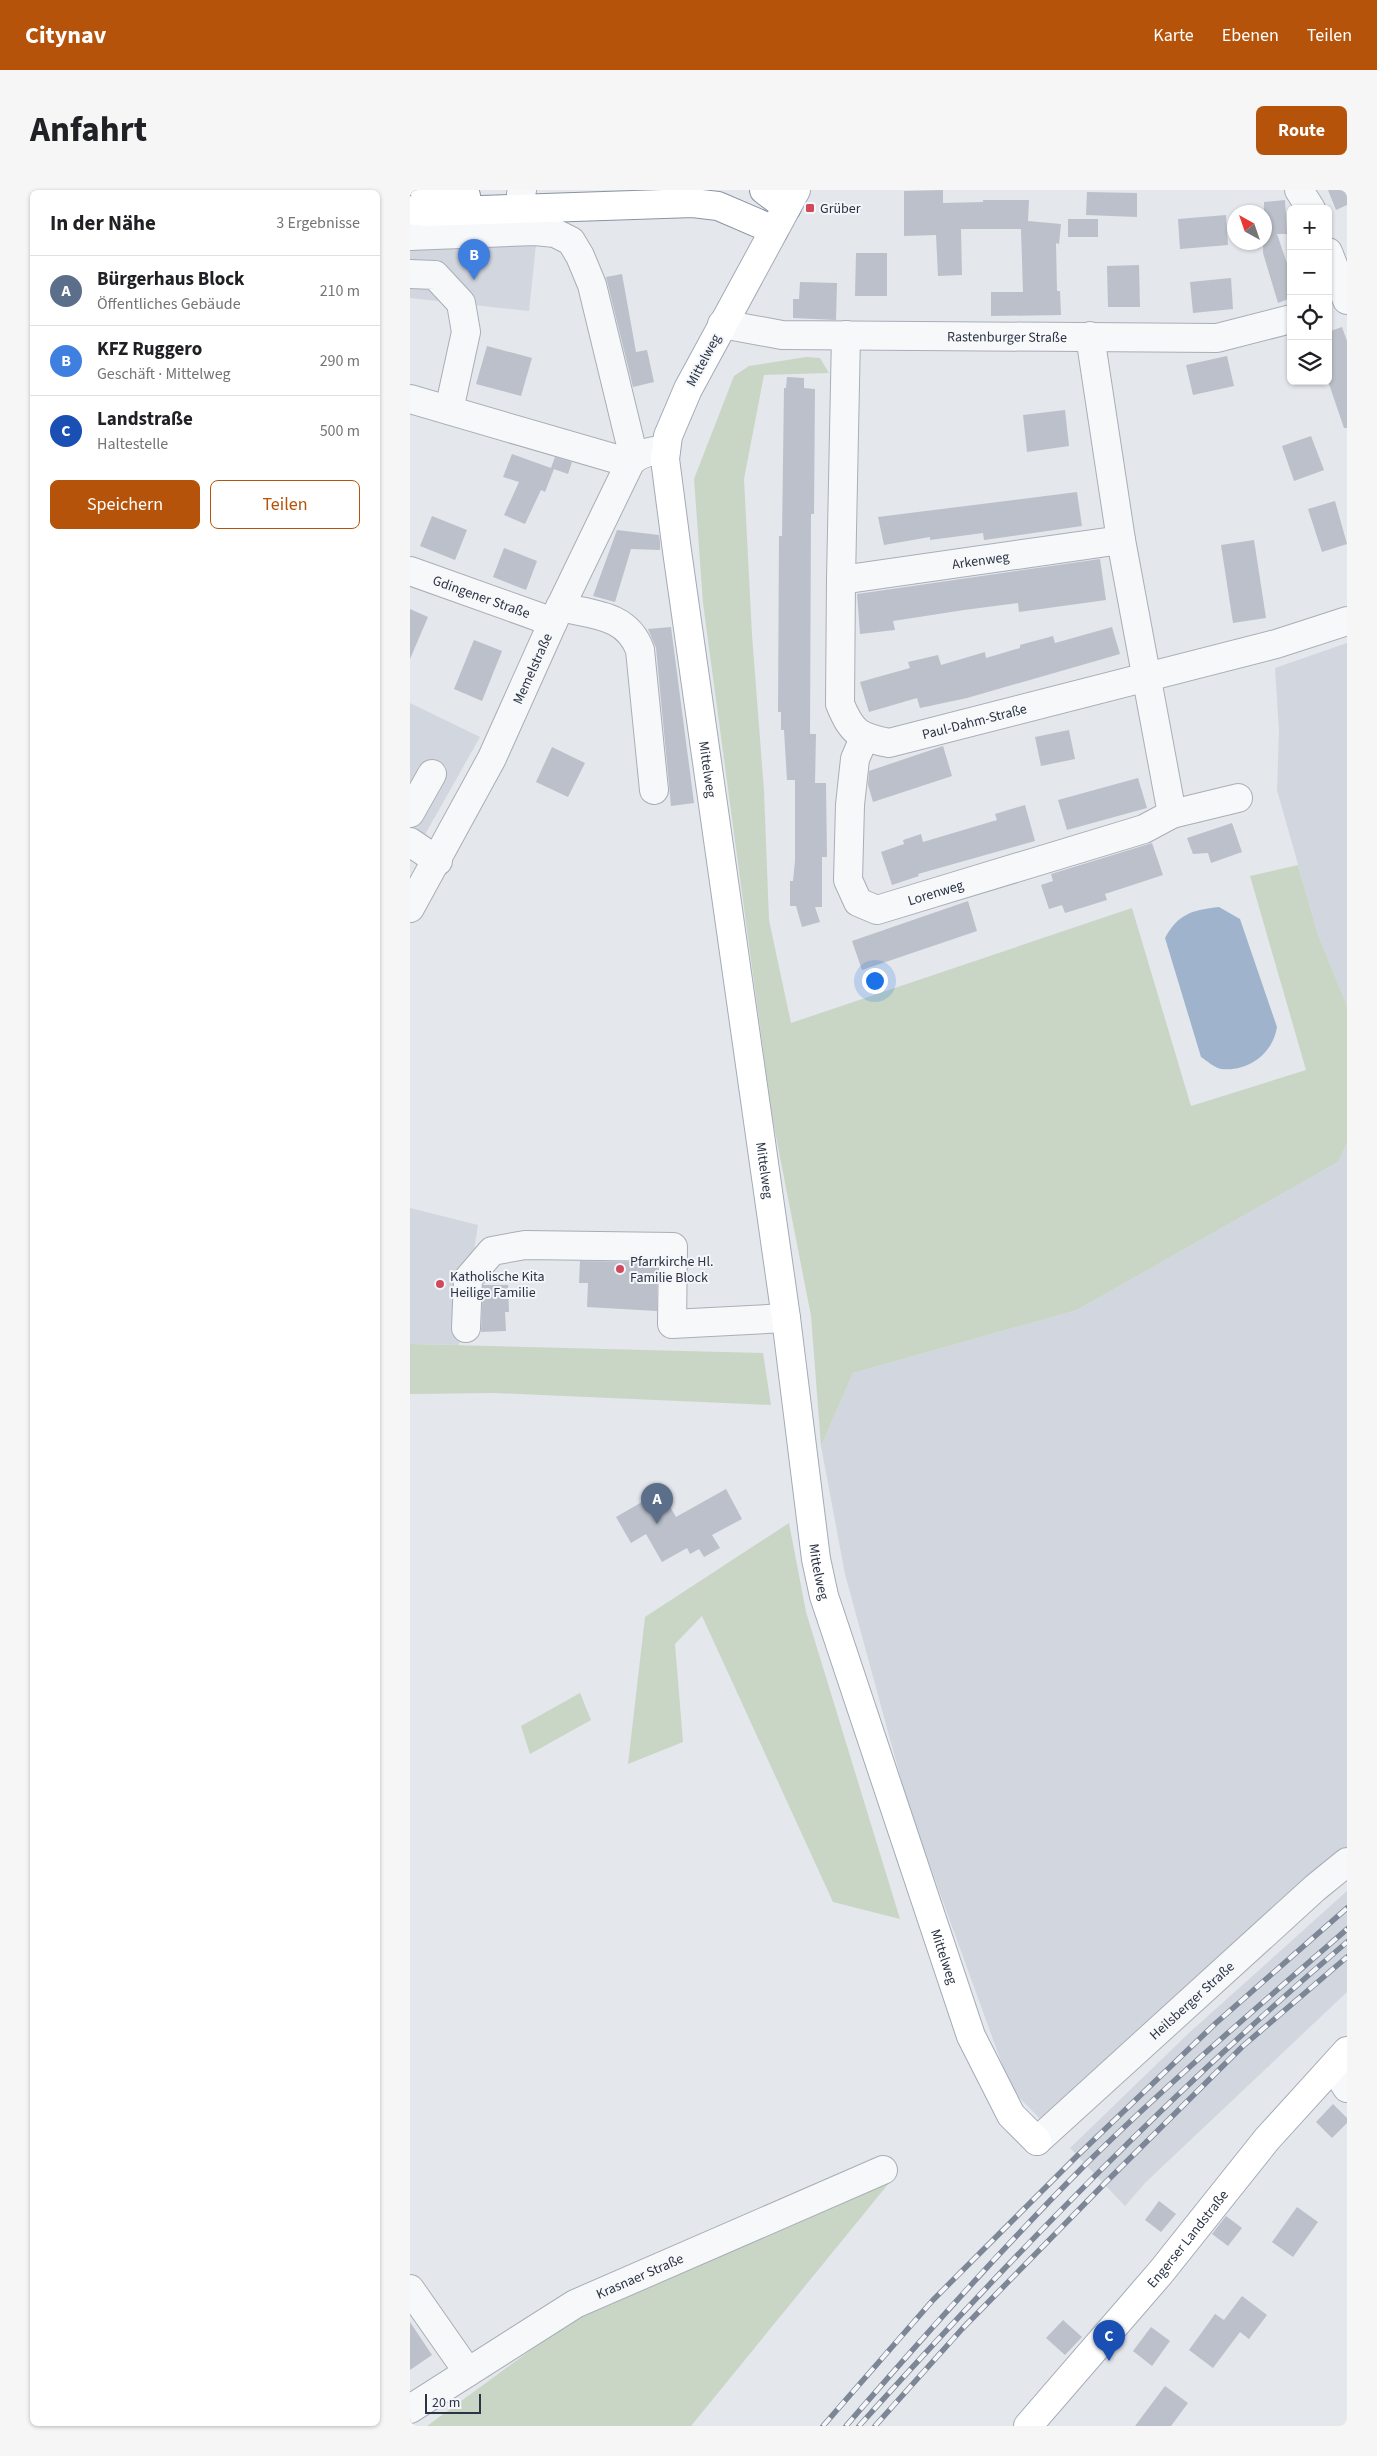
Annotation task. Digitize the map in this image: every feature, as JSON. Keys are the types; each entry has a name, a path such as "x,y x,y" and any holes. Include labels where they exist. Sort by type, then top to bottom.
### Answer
{"main road":[{"path":"424,190 455,197 521,192 600,190"},
{"path":"764,190 792,198"},
{"name":"Mittelweg","path":"792,198 688,389 668,436 666,459 677,551 786,1318 816,1559 824,1596 971,2036 1011,2115 1037,2141"},
{"path":"410,210 424,212 693,203 718,206 774,230"},
{"name":"Engerser Landstraße","path":"1028,2426 1161,2272 1267,2139 1341,2072"}],"street":[{"path":"1299,190 1308,205"},
{"path":"410,236 535,231 555,234 571,241 580,256 592,285 632,461"},
{"path":"1332,263 1347,302 1332,308"},
{"path":"410,274 435,275 461,303 466,332 454,412"},
{"name":"Rastenburger Straße","path":"722,324 782,335 1217,338 1287,320"},
{"path":"846,335 840,704 846,719 864,738"},
{"path":"1090,336 1121,540 1172,814"},
{"path":"410,399 632,461 658,450 666,450"},
{"name":"Memelstraße","path":"410,908 438,860 492,758 556,615 632,461"},
{"name":"Arkenweg","path":"841,580 1121,540"},
{"name":"Gdingener Straße","path":"410,571 556,615 611,619 629,629 636,638 640,650 654,790"},
{"name":"Paul-Dahm-Straße","path":"864,738 889,743 1276,644 1347,621"},
{"name":"Lorenweg","path":"864,738 855,760 850,805 848,880 858,902 877,910 1144,829 1172,814 1238,798"},
{"path":"410,813 432,774"},
{"path":"410,842 438,860"},
{"path":"466,1328 468,1279 492,1251 526,1245 673,1247 672,1324 786,1318"},
{"name":"Heilsberger Straße","path":"1037,2141 1308,1895 1347,1862"},
{"name":"Krasnaer Straße","path":"410,2408 575,2304 884,2170"},
{"path":"410,2289 468,2372"}],"shaded area":[{"path":"537,235 529,311 410,298 410,243"},
{"path":"1347,643 1347,1006 1318,935 1277,790 1279,731 1275,668"},
{"path":"410,703 480,737 410,861"},
{"path":"1347,1143 1347,1848 1307,1881 1044,2123 1011,2089 908,1805 845,1574 821,1446 853,1373 1077,1310 1338,1162"},
{"name":"Katholische Kita Heilige Familie","path":"410,1208 478,1225 459,1345 410,1344"},
{"path":"1347,1891 1347,1992 1146,2182 1125,2206 1070,2148 1189,2033"}],"green space":[{"path":"806,357 820,358 829,373 764,375 744,479 752,635 764,791 769,920 791,1023 1132,908 1191,1106 1306,1070 1250,876 1298,865 1318,935 1347,1006 1347,1143 1338,1162 1077,1310 853,1373 821,1446 811,1316 772,1116 703,603 694,479 734,376 749,366"},
{"path":"410,1344 763,1353 771,1405 495,1393 410,1394"},
{"path":"789,1523 806,1612 900,1919 833,1902 702,1616 675,1644 683,1742 628,1764 645,1617"},
{"path":"580,1693 591,1720 530,1754 521,1726"},
{"path":"889,2183 691,2426 427,2426 576,2317"}],"water":[{"path":"1219,907 1240,919 1277,1027 1271,1045 1265,1053 1250,1064 1231,1069 1221,1069 1201,1057 1165,938 1175,923 1181,918 1193,912"}],"building":[{"path":"943,190 943,203 983,202 983,200 1029,200 1028,221 1061,224 1059,244 1056,243 1057,291 1060,291 1061,315 991,316 991,292 1023,292 1021,229 961,229 962,275 938,276 936,235 904,236 904,191"},
{"path":"1328,190 1347,190 1347,205 1336,210"},
{"path":"1087,192 1137,193 1137,217 1086,215"},
{"path":"1285,200 1287,234 1277,234 1287,263 1287,300 1278,303 1263,253 1263,250 1272,250 1272,205 1264,205 1264,202"},
{"path":"1226,215 1227,245 1180,249 1178,219"},
{"path":"1068,219 1098,219 1098,237 1068,237"},
{"path":"856,253 887,253 887,296 855,296"},
{"path":"1139,265 1140,307 1108,307 1107,266"},
{"path":"622,274 636,352 647,350 654,382 633,387 606,277"},
{"path":"1231,278 1233,309 1193,313 1190,282"},
{"path":"800,282 837,283 836,320 793,318 793,299 799,299"},
{"path":"1342,327 1347,341 1347,428 1344,428 1329,385 1332,385 1332,331"},
{"path":"487,346 532,358 521,396 476,384"},
{"path":"1227,356 1234,386 1193,395 1186,365"},
{"path":"787,377 804,378 804,388 815,389 814,514 811,514 810,734 816,734 815,783 826,783 827,857 822,857 822,907 815,907 820,922 802,927 796,906 790,906 790,881 793,881 795,861 795,780 787,780 784,730 781,730 781,712 778,712 779,536 782,536 784,388 786,388"},
{"path":"1065,410 1069,446 1027,452 1023,415"},
{"path":"1311,436 1324,470 1294,481 1282,446"},
{"path":"512,454 551,468 555,457 572,462 568,474 554,469 545,492 541,490 525,524 504,515 519,482 503,477"},
{"path":"1077,492 1082,526 984,540 983,533 930,540 930,537 884,545 878,517"},
{"path":"1335,501 1347,544 1322,552 1308,509"},
{"path":"432,516 467,530 455,560 420,546"},
{"path":"617,530 659,535 660,550 631,549 615,602 593,596"},
{"path":"1254,540 1266,618 1233,623 1221,545"},
{"path":"504,548 537,561 526,590 493,577"},
{"path":"1100,559 1106,600 1019,612 1018,603 964,610 893,621 895,630 860,634 857,594"},
{"path":"410,609 428,617 410,659"},
{"path":"671,627 694,803 671,806 656,648 648,629"},
{"path":"1112,627 1120,654 967,698 920,708 917,698 869,712 860,682 910,668 908,662 938,655 941,665 985,652 986,658 1020,648 1020,645 1053,636 1055,643"},
{"path":"474,640 502,651 482,701 454,689"},
{"path":"1069,730 1075,759 1041,766 1035,737"},
{"path":"943,746 952,776 873,802 868,785 869,771"},
{"path":"552,747 585,763 568,797 536,782"},
{"path":"1138,778 1147,808 1067,830 1058,800"},
{"path":"1025,805 1035,841 918,874 919,876 892,885 881,852 904,844 903,840 921,834 923,842 997,820 995,814"},
{"path":"1232,823 1242,852 1211,863 1208,853 1193,854 1187,838"},
{"path":"1152,843 1163,875 1105,894 1107,900 1065,913 1062,905 1049,909 1041,885 1053,881 1051,874"},
{"path":"968,901 977,931 862,970 852,941"},
{"name":"Pfarrkirche Hl. Familie Block","path":"580,1261 657,1262 657,1311 587,1307 588,1283 579,1283"},
{"path":"483,1285 508,1285 509,1312 505,1312 506,1331 481,1332"},
{"path":"726,1489 742,1519 712,1535 720,1548 704,1557 699,1549 690,1554 687,1548 662,1562 646,1534 631,1543 616,1517 661,1491 676,1517"},
{"path":"1333,2104 1347,2118 1347,2123 1332,2138 1316,2122"},
{"path":"1159,2201 1176,2214 1161,2232 1145,2220"},
{"path":"1297,2207 1318,2222 1293,2257 1272,2242"},
{"path":"1226,2216 1242,2228 1228,2246 1212,2234"},
{"path":"1242,2296 1267,2315 1249,2339 1240,2332 1213,2368 1189,2350 1215,2314 1224,2320"},
{"path":"1063,2320 1082,2337 1065,2355 1046,2338"},
{"path":"410,2322 432,2355 410,2370"},
{"path":"1151,2327 1170,2341 1152,2366 1133,2351"},
{"path":"1165,2386 1188,2403 1171,2426 1135,2426"}],"railway":[{"path":"823,2426 933,2300 1077,2156 1216,2023 1347,1908"},
{"path":"846,2426 963,2293 1086,2164 1182,2074 1347,1929"},
{"path":"859,2426 1034,2237 1095,2176 1218,2057 1347,1942"},
{"path":"875,2426 962,2329 1106,2182 1243,2046 1347,1957"}],"place":[{"name":"Grüber","path":"810,208"},
{"name":"KFZ Ruggero","path":"474,280"},
{"name":"Pfarrkirche Hl. Familie Block","path":"620,1269"},
{"name":"Katholische Kita Heilige Familie","path":"440,1284"},
{"name":"Bürgerhaus Block","path":"657,1524"},
{"name":"Landstraße","path":"1109,2361"}]}
